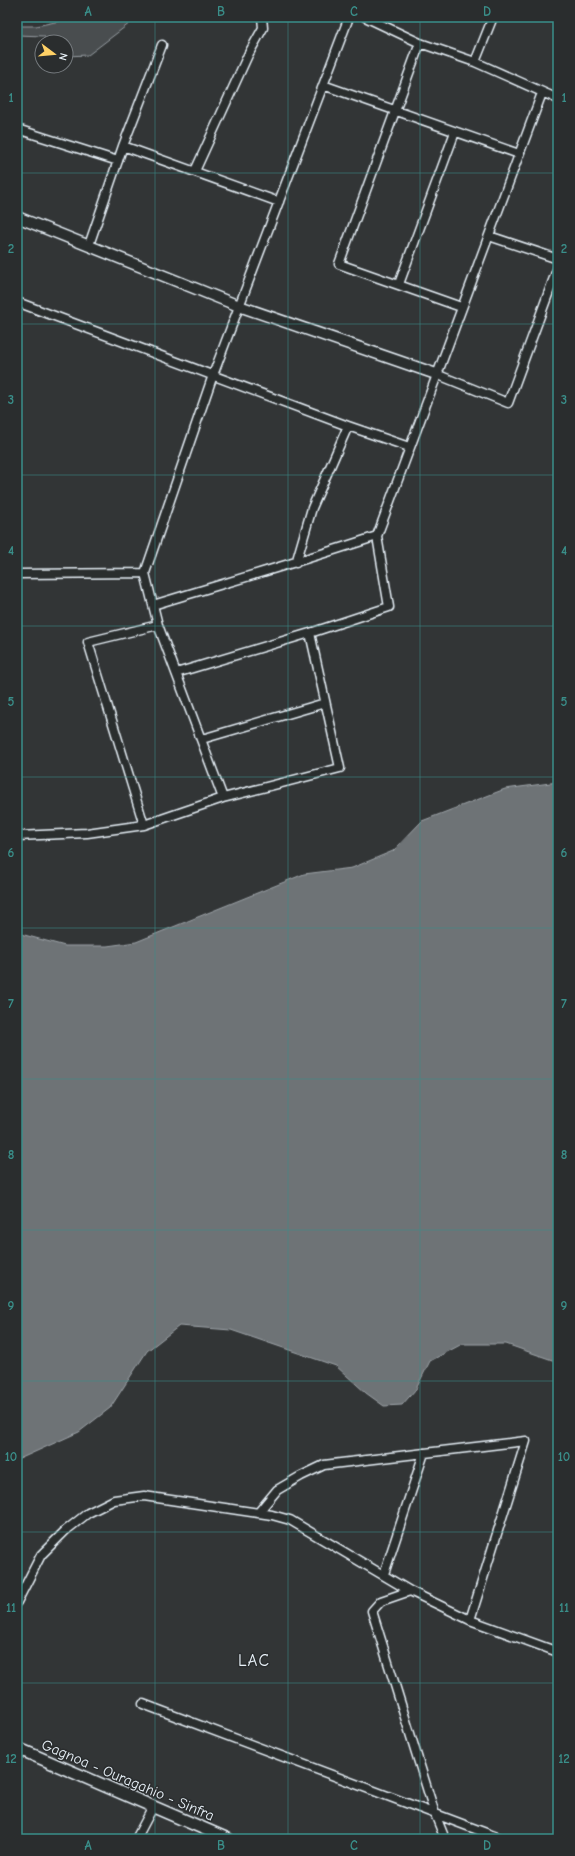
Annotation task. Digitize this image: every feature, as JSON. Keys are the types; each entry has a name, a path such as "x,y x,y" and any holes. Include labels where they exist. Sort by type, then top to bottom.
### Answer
{"main road":[{"name":"Gagnoa - Ouragahio - Sinfra","path":"17,1748 228,1839"}],"street":[{"path":"195,171 248,55 263,28 262,17"},
{"path":"223,798 158,625 145,573 213,375 350,17"},
{"path":"365,17 420,43 475,62 558,99"},
{"path":"475,62 493,17"},
{"path":"420,43 339,264 399,284 461,308"},
{"path":"89,245 123,146 162,45"},
{"path":"323,85 519,154"},
{"path":"176,673 310,633 390,607 377,536 408,447 542,93"},
{"path":"17,129 118,161"},
{"path":"399,284 454,132"},
{"path":"123,146 279,202"},
{"path":"17,217 239,306 436,374 508,403 558,267"},
{"path":"489,236 558,259"},
{"path":"17,302 408,447"},
{"path":"296,563 312,508 348,426"},
{"path":"153,605 268,569 296,563 377,536"},
{"path":"17,574 145,573"},
{"path":"144,825 88,642 158,625"},
{"path":"17,836 87,833 144,825 223,798 340,768 310,633"},
{"path":"202,739 325,703"},
{"path":"258,1513 277,1490 324,1465 526,1441 470,1620"},
{"path":"384,1574 424,1453"},
{"path":"17,1602 41,1555 65,1531 88,1513 114,1500 144,1496 272,1515 297,1523 410,1591 470,1620 558,1652"},
{"path":"410,1591 381,1601 372,1611 444,1839"},
{"path":"143,1704 502,1839"},
{"path":"136,1839 153,1807"}],"shaded area":[{"path":"63,17 138,17 88,55 74,56 74,34 17,35 17,26 36,26 60,21"},
{"path":"558,782 558,1362 506,1344 462,1344 430,1361 416,1389 402,1405 384,1406 366,1393 336,1366 231,1330 179,1326 147,1351 110,1408 79,1432 17,1460 17,933 65,946 107,946 136,942 304,874 352,868 393,851 422,821 505,789"}],"district":[{"name":"LAC","path":"254,1660"}]}
